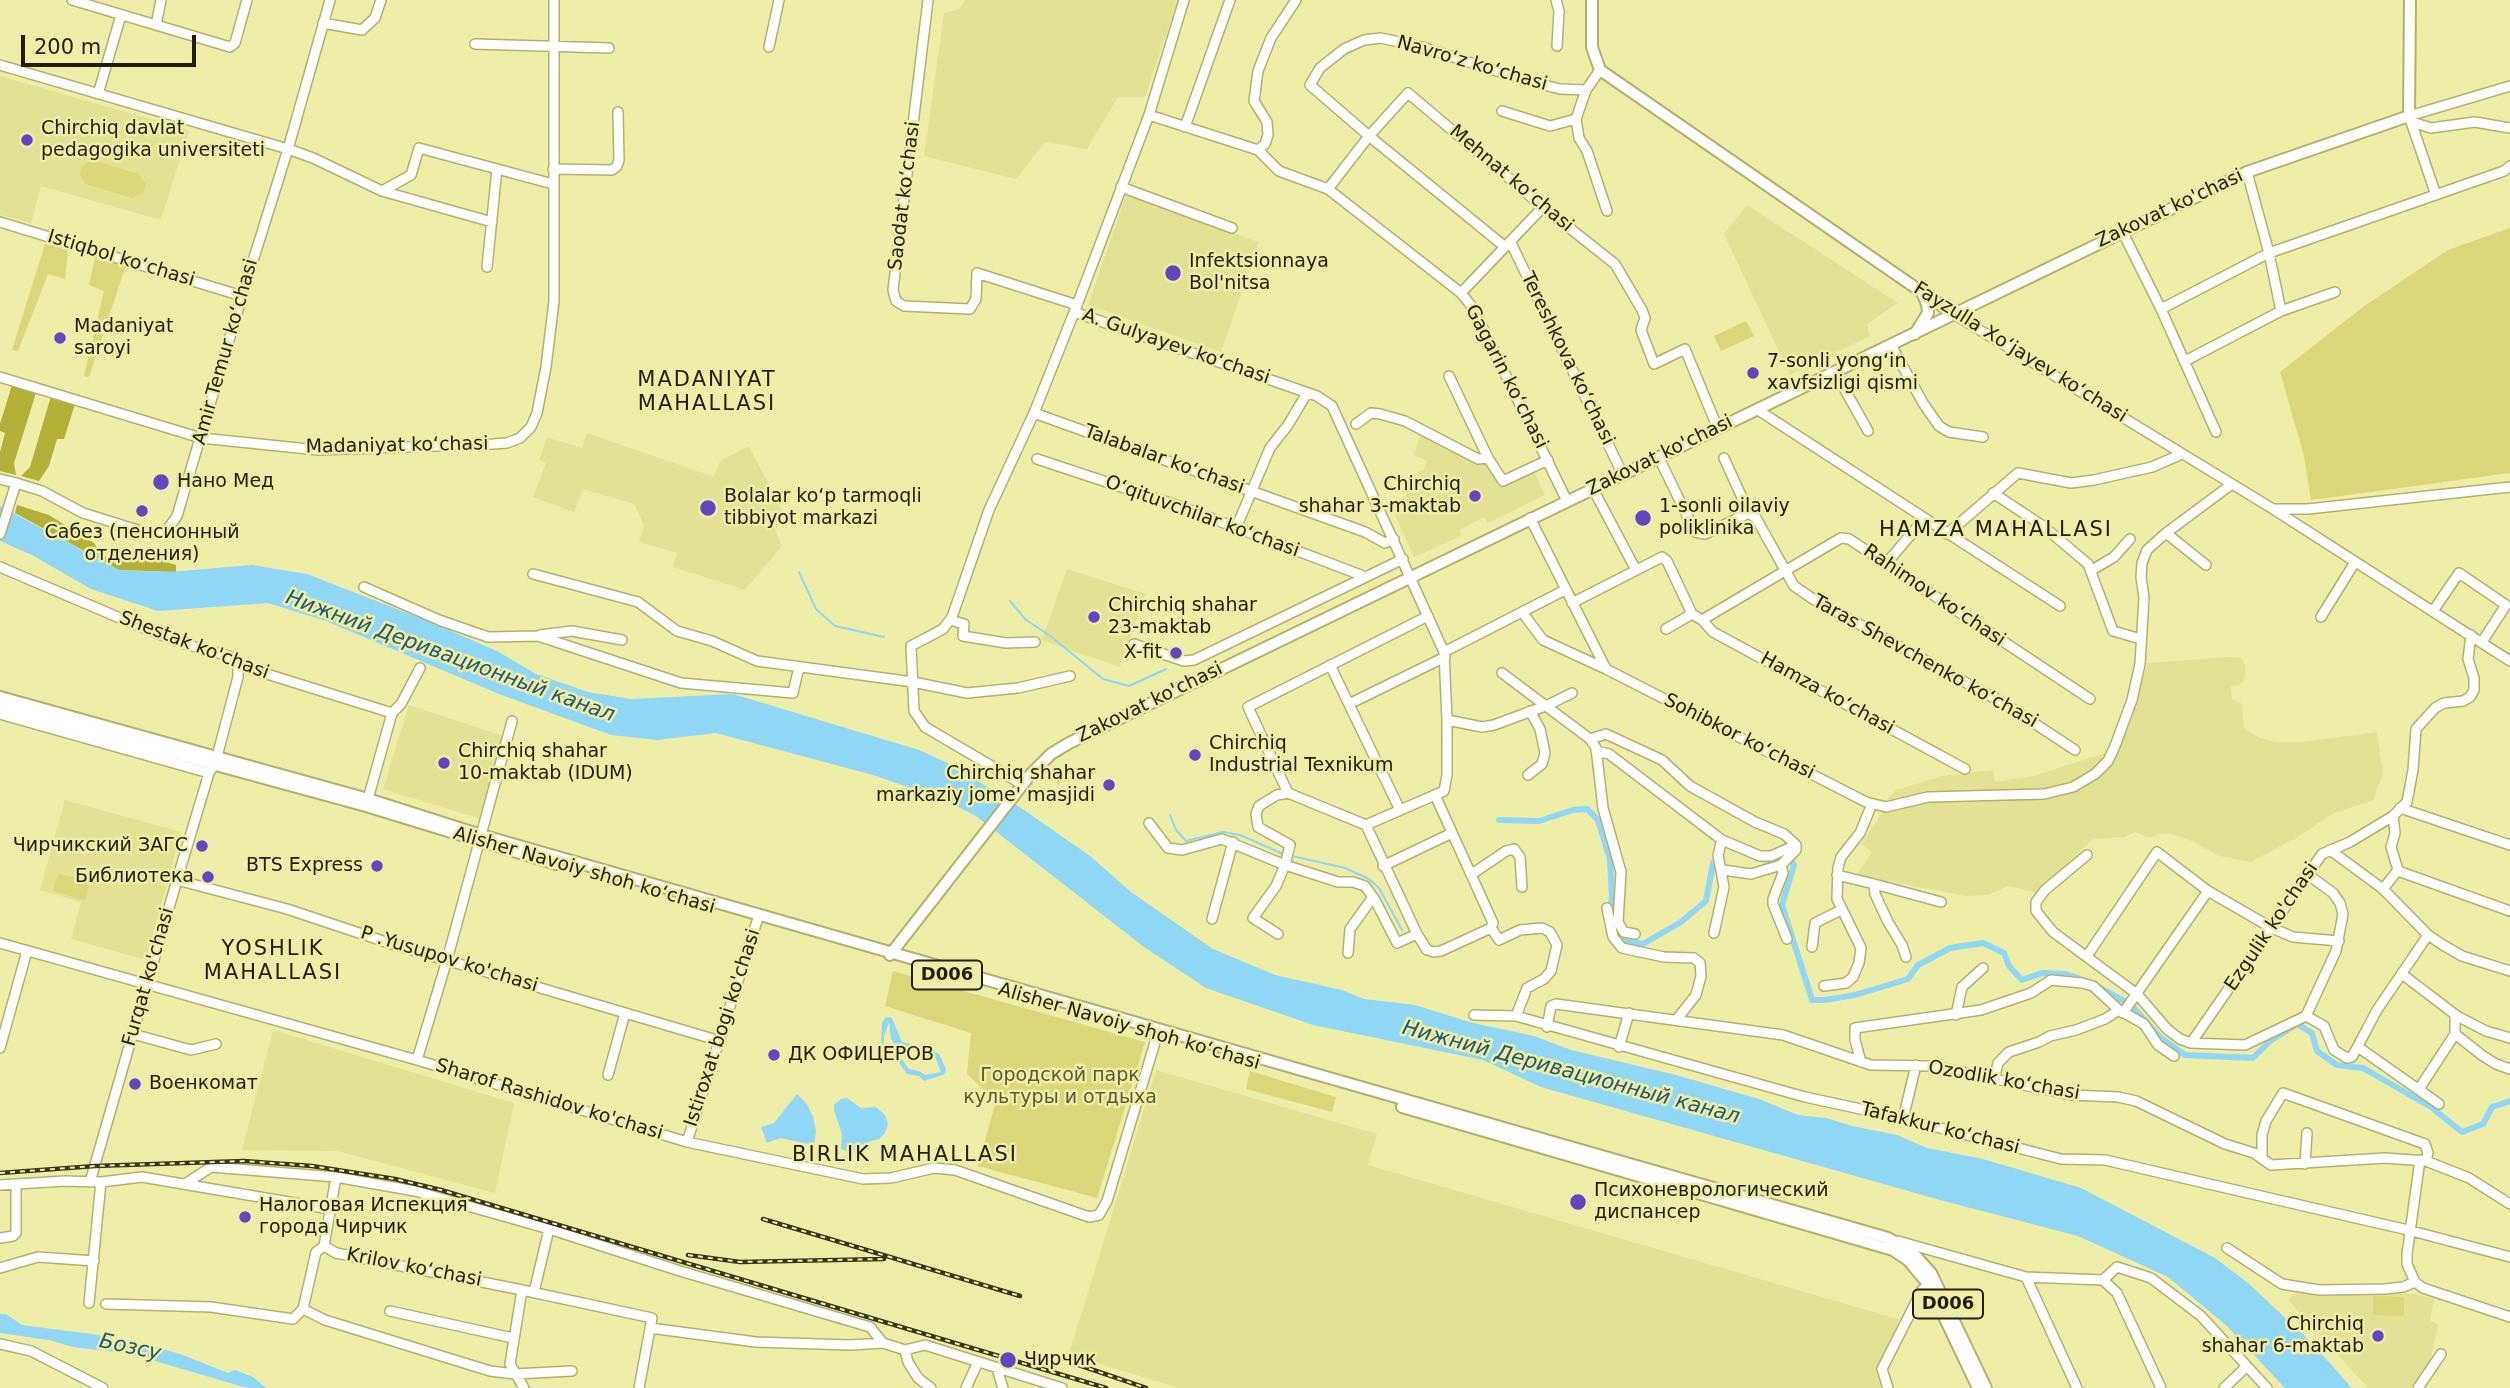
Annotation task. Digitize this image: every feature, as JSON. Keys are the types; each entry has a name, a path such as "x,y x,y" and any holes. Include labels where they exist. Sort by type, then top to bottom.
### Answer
{"main road":[{"path":"1592,0 1592,47 1600,70"},
{"path":"2410,0 2411,119"},
{"name":"Fayzulla Xo‘jayev ko‘chasi","path":"1600,70 1955,315"},
{"name":"Zakovat ko'chasi","path":"890,955 1022,784 1043,761 1069,743 2247,172 2411,119"},
{"path":"1915,334 1927,313 1922,292"},
{"path":"1933,325 1937,314 1935,301"},
{"name":"Alisher Navoiy shoh koʻchasi","path":"0,697 213,765 369,799 480,838"},
{"name":"Alisher Navoiy shoh koʻchasi","path":"0,706 480,838 1681,1183 1888,1238"},
{"name":"Alisher Navoiy shoh koʻchasi","path":"1681,1183 1878,1244 1908,1260 1930,1279"},
{"name":"D006","path":"1888,1238 1913,1253 1930,1279 1986,1388"},
{"name":"D006","path":"1930,1279 1978,1388"}],"street":[{"path":"72,0 230,47 235,43 247,0"},
{"path":"156,25 161,0"},
{"name":"Amir Temur ko‘chasi","path":"16,483 42,491 83,513 145,532 167,530 177,516 330,0"},
{"path":"323,23 362,30 374,18 381,0"},
{"path":"382,191 411,175 419,148 553,184 554,0"},
{"path":"769,47 779,0"},
{"name":"Saodat ko‘chasi","path":"928,0 893,290 896,301 904,306 970,309 976,299 977,273 1076,308"},
{"name":"A. Gulyayev ko‘chasi","path":"1184,0 1149,114 1076,308 1323,399 1332,406 1444,654"},
{"path":"1185,127 1230,0"},
{"path":"1258,150 1265,144 1268,135 1267,122 1254,101 1258,72 1271,38 1296,0"},
{"path":"1556,0 1559,11 1557,46"},
{"path":"98,94 121,15"},
{"name":"Navro‘z ko‘chasi","path":"1310,85 1320,68 1344,49 1364,40 1381,38 1422,47 1528,81 1560,89 1586,90"},
{"path":"475,44 609,48"},
{"path":"0,65 288,149 382,191 492,222"},
{"path":"1600,70 1586,90 1576,119 1579,138 1587,151 1607,211"},
{"name":"Tereshkova ko‘chasi","path":"1310,85 1369,136 1507,244 1623,475"},
{"path":"2411,119 2510,86"},
{"name":"Mehnat ko‘chasi","path":"1369,136 1408,93 1615,264 1642,310 1644,318 1641,330 1654,363 1685,349 1718,429"},
{"path":"1502,111 1550,126 1576,119"},
{"path":"553,169 612,170 620,160 618,112"},
{"name":"Gagarin ko‘chasi","path":"1149,114 1258,150 1279,171 1328,189 1461,293 1473,308 1567,501"},
{"path":"2411,119 2431,128 2475,122 2510,128"},
{"path":"2411,119 2436,195"},
{"path":"1328,189 1369,136"},
{"path":"2161,309 2269,253 2504,171 2510,166"},
{"path":"487,267 497,169"},
{"path":"2247,172 2269,253 2281,311"},
{"name":"Madaniyat ko‘chasi","path":"0,377 201,438 318,450 507,443 520,438 531,427 537,413 546,368 554,301 553,184"},
{"path":"1121,187 1232,228"},
{"path":"1461,293 1543,207"},
{"name":"Istiqbol ko‘chasi","path":"0,222 242,296"},
{"path":"2122,231 2161,309 2216,432"},
{"path":"2185,361 2281,311 2335,292"},
{"path":"1022,784 925,727 914,711 911,646 943,629 950,620 989,510 1034,413 1076,308"},
{"name":"Fayzulla Xo‘jayev ko‘chasi","path":"1955,315 2273,509 2510,661"},
{"path":"1891,345 1939,426 1949,432 1983,437"},
{"path":"1835,372 1868,431"},
{"path":"1449,376 1488,458 1503,481 1548,460"},
{"path":"1236,528 1270,448 1307,393"},
{"path":"1758,410 2060,606"},
{"name":"Talabalar ko‘chasi","path":"1034,413 1365,532 1385,543 1394,539"},
{"path":"1356,424 1371,413 1380,414 1405,421 1478,458 1488,458"},
{"path":"1947,534 2018,472 2071,483 2094,481 2152,467 2182,454"},
{"path":"1659,458 1695,532 1705,534 1749,513"},
{"name":"Taras Shevchenko ko‘chasi","path":"1724,458 1749,513 1756,518 1794,586 1804,594 2005,704 2075,750"},
{"name":"O‘qituvchilar ko‘chasi","path":"1037,459 1182,507 1366,577"},
{"path":"0,479 16,483 0,534"},
{"path":"1824,986 1846,983 1853,977 1859,963 1861,948 1837,899 1838,875 1841,857 1860,834 1872,804 1886,807 1928,797 2044,794 2073,787 2095,774 2108,761 2132,700 2140,664 2144,598 2142,563 2147,550 2232,484"},
{"path":"2273,509 2308,509 2510,487"},
{"path":"1593,489 1636,570"},
{"path":"1993,493 2063,542 2092,570 2113,631 2141,639"},
{"path":"1530,518 1606,669"},
{"path":"1885,565 1924,519"},
{"path":"2166,533 2206,565"},
{"name":"Rahimov ko‘chasi","path":"1702,620 1841,538 1849,539 2090,699"},
{"path":"2092,570 2114,557 2130,539"},
{"path":"1572,603 1662,557 1667,561 1692,614 1666,629"},
{"path":"1134,644 1189,662 1403,559"},
{"path":"2321,617 2355,562"},
{"name":"Shestak ko'chasi","path":"0,567 141,627 229,656 238,665 392,713"},
{"path":"2433,611 2459,573 2506,605 2482,642"},
{"path":"533,574 638,602 677,631 712,641 757,661 967,692 1018,688 1070,676"},
{"path":"364,587 439,620 488,637 538,636 572,631 622,640"},
{"path":"1349,704 1565,590"},
{"name":"Sohibkor ko‘chasi","path":"1522,612 1543,640 1606,669 1872,804"},
{"name":"Hamza ko‘chasi","path":"1692,614 1713,632 1965,769"},
{"path":"1288,793 1248,707 1428,615"},
{"path":"950,620 964,624 963,636 1006,643 1035,642"},
{"name":"Ezgulik ko'chasi","path":"2192,1043 2322,854 2350,842 2393,816 2407,802 2416,729 2435,708 2470,698 2474,690 2474,678 2468,659 2471,635"},
{"path":"538,636 681,683 793,693 799,667"},
{"path":"1366,825 1444,790 1447,775 1447,720 1444,654"},
{"name":"Furqat ko'chasi","path":"90,1182 213,765 238,677 238,665"},
{"path":"1330,665 1400,810"},
{"path":"369,799 392,713 401,704 420,668"},
{"path":"1502,673 1590,739 1596,751 1603,808 1621,873 1618,922 1624,932 1635,934"},
{"path":"1447,720 1482,727 1548,705 1572,693"},
{"path":"1528,775 1542,764 1545,753 1540,729 1530,710"},
{"name":"Alisher Navoiy shoh koʻchasi","path":"0,714 213,765"},
{"path":"417,1060 512,721"},
{"path":"1590,739 1606,734 1662,760 1690,786 1755,822 1784,834 1796,845"},
{"path":"1596,751 1609,754 1722,840 1760,856 1771,856 1796,845"},
{"path":"1278,933 1253,918 1276,886 1290,845 1263,832 1255,821 1259,806 1277,795 1288,793 1366,825 1416,934 1427,950 1434,952 1491,928 1493,923 1435,795"},
{"path":"2400,808 2510,845"},
{"path":"2393,816 2395,833 2392,851 2398,871"},
{"path":"1149,823 1168,848 1182,850 1222,838 1285,866 1338,882 1353,882 1365,887 1373,897 1397,943 1416,934"},
{"path":"1383,866 1452,833"},
{"path":"1714,933 1724,893 1723,870 1718,850 1722,840"},
{"path":"1212,919 1233,842"},
{"path":"1787,939 1773,899 1786,861 1796,845"},
{"path":"1472,874 1506,851 1514,849 1520,856 1522,887"},
{"path":"2330,850 2383,889 2428,935 2462,956 2510,971"},
{"path":"2087,956 2155,853 2160,852 2208,891 2272,928 2293,937 2339,941"},
{"path":"2087,855 2045,890 2035,906 2036,911 2053,932 2137,994 2167,1029 2180,1039 2192,1043 2245,1045 2306,1017 2339,941 2343,914 2333,893 2307,874"},
{"path":"1723,870 1751,874 1786,861"},
{"path":"2383,889 2398,871"},
{"path":"2398,871 2510,911"},
{"path":"1838,875 1941,902"},
{"name":"P .Yusupov ko'chasi","path":"177,880 287,909 447,960 720,1041"},
{"path":"1874,884 1875,894 1906,957"},
{"path":"1993,1080 1998,1063 2009,1052 2063,1032 2076,1030 2121,1011 2137,994 2208,891"},
{"path":"1348,953 1350,929 1373,897"},
{"path":"1607,908 1613,937 1622,948 1664,957 1694,958 1700,963 1701,976 1696,995 1677,1019"},
{"path":"1812,947 1815,923 1841,910"},
{"name":"Istiroxat bogi ko'chasi","path":"687,1142 758,918"},
{"path":"1491,928 1499,940 1520,930 1542,928 1550,932 1557,945 1551,971 1545,979 1527,988 1516,1016"},
{"path":"2306,1017 2324,1026 2334,1049 2347,1058 2352,1057 2377,1010 2428,935"},
{"name":"Sharof Rashidov ko'chasi","path":"0,943 417,1060 687,1142 863,1179 891,1178 934,1168 955,1170 1086,1217 1099,1215 1107,1201 1158,1033"},
{"path":"0,1048 27,951"},
{"path":"1956,1015 1962,987 1983,968"},
{"path":"2402,974 2455,1015 2486,1031 2510,1038"},
{"path":"1861,1062 1855,1028 1981,1010 2019,998 2051,980 2093,986 2121,1011 2144,1024 2158,1045 2174,1056"},
{"name":"Ozodlik ko‘chasi","path":"1547,1027 1551,1006 1554,1004 1783,1035 1871,1065 1916,1065 1951,1069 2071,1096 2118,1097 2136,1101 2272,1165 2385,1158 2423,1160 2469,1178 2510,1205"},
{"path":"608,1075 625,1013"},
{"path":"1619,1047 1629,1013"},
{"name":"Tafakkur ko‘chasi","path":"1474,1015 1516,1016 1547,1027 1805,1097 2061,1159 2105,1160 2408,1230 2510,1257"},
{"path":"2419,1089 2455,1034 2455,1015"},
{"path":"133,1034 191,1050 216,1044"},
{"path":"2455,1034 2483,1056 2510,1069"},
{"path":"2358,1047 2438,1104"},
{"path":"1903,1119 1916,1065"},
{"path":"2262,1158 2262,1135 2266,1121 2283,1093 2425,1144 2428,1153 2423,1160 2408,1230 2407,1264 2415,1282 2423,1288 2510,1317"},
{"path":"2305,1164 2307,1133"},
{"path":"185,1184 211,1167 336,1177 415,1191 870,1327 883,1343 905,1350 925,1345 1062,1388"},
{"path":"0,1185 101,1182 142,1177 330,1209"},
{"name":"Krilov ko‘chasi","path":"336,1177 324,1247 336,1253 652,1318 650,1328 756,1342 850,1345 883,1343"},
{"path":"89,1303 101,1182"},
{"path":"0,1238 16,1233 16,1184"},
{"path":"534,1292 549,1229"},
{"path":"1888,1238 2026,1277 2104,1280 2117,1293 2161,1388"},
{"path":"106,1304 211,1307 293,1319 303,1309 312,1261 316,1252 324,1247"},
{"path":"2227,1248 2282,1284 2319,1290 2385,1289 2403,1287 2415,1282"},
{"path":"1888,1388 1882,1369 1930,1279 1929,1257 1931,1253 1937,1252"},
{"path":"0,1268 38,1256 94,1261"},
{"path":"2104,1280 2117,1267 2151,1278 2200,1316 2265,1387"},
{"path":"2026,1277 2077,1388"},
{"path":"522,1290 510,1364 524,1388"},
{"path":"303,1309 325,1320 490,1371 515,1374 572,1371"},
{"path":"390,1311 513,1338"},
{"path":"639,1388 650,1328"},
{"path":"0,1344 31,1351 103,1388"},
{"path":"905,1350 908,1362 918,1378 930,1388"},
{"path":"2418,1388 2441,1354"},
{"path":"966,1388 978,1362"},
{"path":"2222,1386 2247,1366"},
{"path":"997,1369 1003,1388"}],"shaded area":[{"path":"965,0 1178,0 1145,97 1118,97 1087,149 1045,142 1016,179 924,156 944,13 959,9"},
{"path":"0,76 189,130 161,220 41,186 31,223 0,215"},
{"name":"Infektsionnaya Bol'nitsa","path":"1126,195 1259,242 1221,352 1088,305"},
{"path":"1747,205 1898,303 1867,324 1870,336 1790,375 1724,234"},
{"path":"12,385 36,393 14,463 16,475 0,471 0,452 5,433 0,431 0,424"},
{"path":"51,396 75,404 64,439 57,439 49,466 39,481 21,476 30,467"},
{"name":"Bolalar ko‘p tarmoqli tibbiyot markazi","path":"587,433 714,477 720,461 749,446 785,516 772,523 782,546 745,590 673,567 677,553 639,542 644,525 634,504 583,489 574,512 533,497 546,463 539,460 547,437 582,448"},
{"name":"Chirchiq shahar 3-maktab","path":"1421,433 1484,465 1490,465 1503,485 1533,470 1545,495 1488,523 1484,517 1459,530 1461,536 1414,557 1390,504 1406,497 1409,483 1416,480 1419,470 1423,471 1427,461 1414,455"},
{"path":"17,505 49,515 94,543 101,555 109,557 118,554 129,558 133,549 140,547 158,551 163,561 176,565 176,572 119,570 15,513"},
{"name":"Chirchiq shahar 23-maktab","path":"1067,569 1146,594 1120,667 1042,640"},
{"path":"2241,658 2246,666 2240,685 2231,686 2232,699 2242,703 2244,728 2260,738 2276,742 2303,742 2377,732 2383,774 2373,800 2334,813 2293,840 2250,862 2220,856 2172,834 2149,838 2135,832 2125,837 2093,839 2037,893 2009,886 1988,895 1965,896 1856,875 1872,852 1861,844 1888,805 1885,802 1896,790 1942,776 1993,770 1995,782 2034,776 2117,749 2129,727 2147,663"},
{"name":"Chirchiq shahar 10-maktab (IDUM)","path":"409,705 503,736 481,819 383,789"},
{"path":"65,800 181,832 146,960 71,939 81,902 40,890"},
{"path":"273,1030 514,1103 495,1193 337,1151 242,1150"},
{"path":"1156,1070 1377,1134 1368,1165 1901,1320 1877,1370 1885,1388 1178,1388 1069,1354"},
{"name":"Chirchiq shahar 6-maktab","path":"2297,1292 2415,1294 2434,1299 2430,1321 2438,1324 2429,1368 2414,1388 2368,1388 2288,1300"}],"green space":[{"path":"92,160 139,174 146,184 143,193 132,198 85,184 80,176 81,167"},
{"path":"2510,228 2510,473 2311,500 2304,456 2280,372 2363,307 2448,250"},
{"path":"51,240 50,245 68,250 65,279 48,274 18,351 12,350 45,244"},
{"path":"103,257 126,265 89,377 84,376 104,291 89,285 95,258 101,260"},
{"path":"1746,321 1754,336 1721,351 1714,336"},
{"path":"58,873 90,882 85,900 53,891"},
{"name":"Городской парк культуры и отдыха","path":"893,971 1145,1042 1097,1198 978,1166 996,1101 967,1074 971,1033 885,1006"},
{"path":"1250,1071 1336,1097 1332,1112 1246,1089"},
{"path":"2373,1296 2404,1297 2404,1316 2373,1315"}],"water":[{"name":"Нижний Деривационный канал","path":"0,506 119,570 169,572 252,565 307,574 433,623 497,651 536,674 588,692 631,699 733,694 919,750 954,766 1024,810 1090,856 1131,892 1213,949 1275,975 1342,990 1364,999 1415,1005 1473,1023 1534,1036 1571,1050 1676,1075 1759,1099 1798,1115 1826,1118 1897,1135 1927,1148 1983,1159 2081,1188 2215,1258 2248,1283 2309,1340 2352,1388 2285,1388 2227,1326 2168,1277 2078,1236 1940,1200 1541,1087 1483,1060 1313,1025 1206,988 1144,947 976,816 943,799 873,775 716,733 657,740 611,735 499,694 326,621 268,603 158,611 91,589 32,555 0,541"},
{"path":"885,1018 892,1018 902,1042 939,1054 946,1069 945,1074 924,1081 919,1076 907,1074 897,1060 878,1058","holes":["889,1022 891,1039 896,1046 907,1051 914,1050 935,1056 941,1072 925,1075 909,1069 899,1055 891,1057 883,1054 884,1036"]},
{"path":"797,1094 807,1104 813,1117 816,1131 814,1145 780,1138 767,1143 761,1127 774,1123"},
{"path":"847,1098 861,1108 876,1107 885,1115 888,1124 879,1139 868,1142 854,1153 841,1149 842,1134 834,1110 834,1105"},
{"name":"Бозсу","path":"0,1314 6,1314 22,1325 99,1335 122,1344 148,1345 228,1373 235,1370 253,1377 266,1388 247,1388 131,1354 73,1347 49,1340 0,1333"}],"waterway":[{"path":"799,572 816,609 835,626 884,637"},
{"path":"1010,601 1026,620 1103,679 1129,686 1166,669"},
{"path":"1499,820 1539,821 1573,810 1587,809 1598,820 1610,859 1610,913"},
{"path":"1170,815 1176,830 1186,841 1223,832 1240,835 1283,854"},
{"path":"1763,867 1787,855 1794,865 1782,905 1812,1000 1855,995 1908,979 1918,965 1950,948 1983,943 2004,953 2009,966 2022,980 2042,973 2066,974 2083,980"},
{"path":"1292,856 1345,868 1369,879 1379,888 1402,930"},
{"path":"1616,937 1617,940 1643,944 1681,922 1706,901 1713,863 1722,866"},
{"path":"2096,986 2126,1002"},
{"path":"2133,1007 2161,1038 2185,1055 2253,1058 2270,1041 2297,1024 2312,1033 2317,1051 2337,1065 2363,1068 2431,1107 2462,1132 2483,1124 2492,1107 2510,1101"}],"railway":[{"path":"0,1173 95,1166 244,1161 312,1166 395,1179 441,1190 1106,1388"},
{"path":"763,1219 1020,1296"},
{"path":"688,1255 740,1262 884,1259"},
{"path":"1070,1362 1146,1388"}],"place":[{"name":"Chirchiq davlat pedagogika universiteti","path":"27,140"},
{"name":"Infektsionnaya Bol'nitsa","path":"1173,273"},
{"name":"Madaniyat saroyi","path":"60,338"},
{"name":"7-sonli yong‘in xavfsizligi qismi","path":"1753,373"},
{"name":"Нано Мед","path":"161,482"},
{"name":"Chirchiq shahar 3-maktab","path":"1475,496"},
{"name":"Bolalar ko‘p tarmoqli tibbiyot markazi","path":"708,508"},
{"name":"Сабез (пенсионный отделения)","path":"142,511"},
{"name":"1-sonli oilaviy poliklinika","path":"1643,518"},
{"name":"Chirchiq shahar 23-maktab","path":"1094,617"},
{"name":"X-fit","path":"1176,653"},
{"name":"Chirchiq Industrial Texnikum","path":"1195,755"},
{"name":"Chirchiq shahar 10-maktab (IDUM)","path":"444,763"},
{"name":"Chirchiq shahar markaziy jome' masjidi","path":"1109,785"},
{"name":"Чирчикский ЗАГС","path":"202,846"},
{"name":"BTS Express","path":"377,866"},
{"name":"Библиотека","path":"208,877"},
{"name":"ДК ОФИЦЕРОВ","path":"774,1055"},
{"name":"Военкомат","path":"135,1084"},
{"name":"Психоневрологический диспансер","path":"1578,1202"},
{"name":"Налоговая Испекция города Чирчик","path":"245,1217"},
{"name":"Chirchiq shahar 6-maktab","path":"2378,1336"},
{"name":"Чирчик","path":"1008,1360"}],"district":[{"name":"MADANIYAT MAHALLASI","path":"707,393"},
{"name":"HAMZA MAHALLASI","path":"1996,531"},
{"name":"YOSHLIK MAHALLASI","path":"273,962"},
{"name":"BIRLIK MAHALLASI","path":"905,1156"}]}
